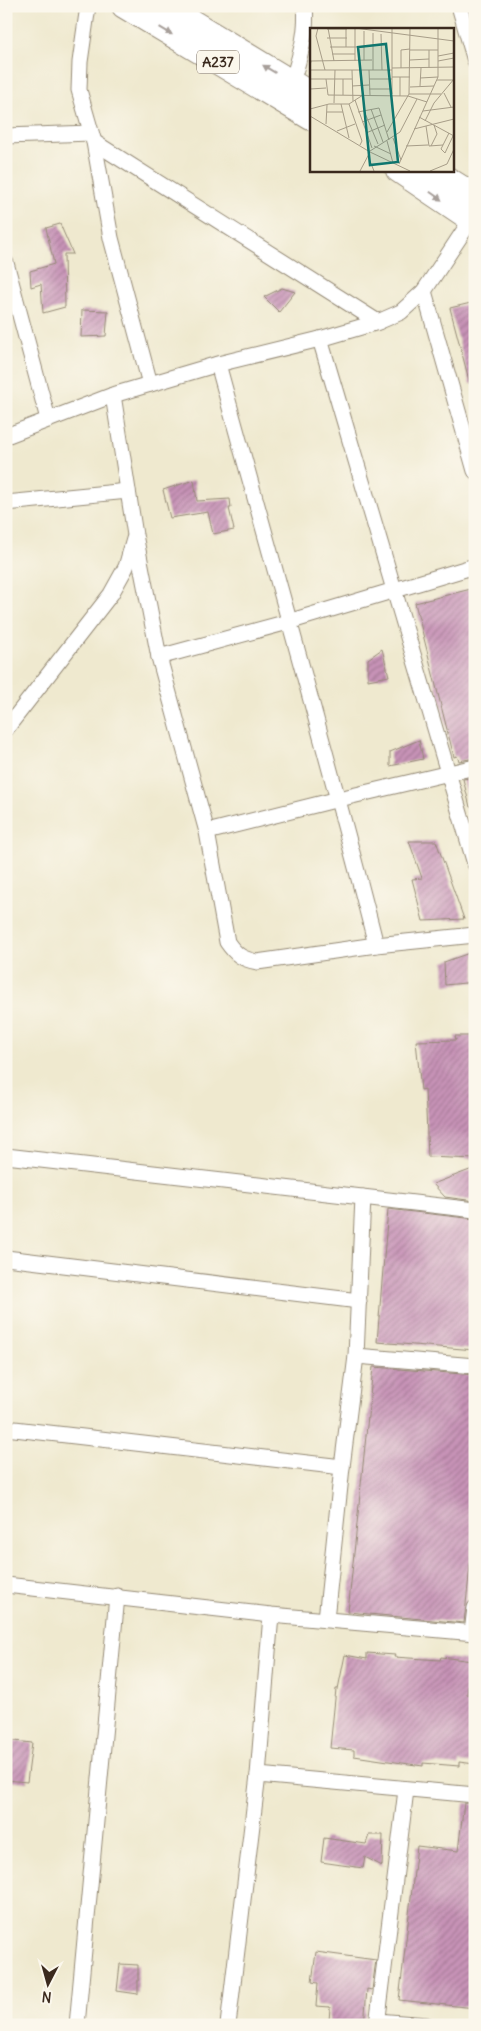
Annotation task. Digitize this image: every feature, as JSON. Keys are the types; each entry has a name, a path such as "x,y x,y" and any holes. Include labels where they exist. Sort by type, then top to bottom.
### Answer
{"highway":[{"name":"A237","path":"124,6 310,117"},
{"name":"A237","path":"166,6 302,89"},
{"path":"399,171 473,221"},
{"path":"434,171 475,196"}],"street":[{"path":"88,6 80,62 79,90 92,137 111,238 150,384"},
{"path":"302,89 306,20 305,6"},
{"path":"459,6 475,61"},
{"path":"6,136 92,137 378,322"},
{"path":"6,436 113,395 218,364 320,339 378,322 401,312 424,291 473,221"},
{"path":"6,263 48,419"},
{"path":"424,291 475,472"},
{"path":"320,339 475,864"},
{"path":"218,364 288,622 339,798 376,945"},
{"path":"113,395 135,536 159,657 207,832 227,942 234,952 242,958 257,962 376,945 475,935"},
{"path":"6,503 128,491"},
{"path":"6,730 111,594 126,567 135,536"},
{"path":"159,657 288,622 475,566"},
{"path":"207,832 339,798 475,767"},
{"path":"6,1156 468,1209 475,1203"},
{"path":"326,1619 356,1356 363,1197"},
{"path":"6,1258 359,1301"},
{"path":"356,1356 475,1366"},
{"path":"6,1428 342,1467"},
{"path":"6,1585 117,1596 271,1615 473,1633 475,1608"},
{"path":"77,2025 117,1596"},
{"path":"228,2025 258,1775 271,1615"},
{"path":"258,1775 475,1795"},
{"path":"406,1790 377,2023 427,2025"}],"building":[{"path":"60,224 73,254 64,254 65,307 43,313 41,284 31,287 30,271 54,264 46,228"},
{"path":"282,288 295,292 279,312 264,297"},
{"path":"475,302 475,383 470,384 450,308"},
{"path":"82,310 108,311 106,336 81,337"},
{"path":"194,480 197,501 230,499 231,508 229,508 234,530 213,534 208,512 170,518 163,490"},
{"path":"475,588 475,758 459,761 457,756 454,757 415,603"},
{"path":"382,649 389,676 368,680 368,659"},
{"path":"419,740 423,759 390,766 390,752"},
{"path":"475,777 475,807 470,807 463,779"},
{"path":"409,841 436,841 464,919 423,921 412,879 422,878"},
{"path":"475,951 475,982 445,985 444,962"},
{"path":"455,1036 475,1036 475,1159 428,1157 425,1089 421,1090 416,1041 456,1040"},
{"path":"475,1168 475,1201 445,1197 433,1184"},
{"path":"388,1209 475,1219 475,1350 377,1342"},
{"path":"373,1367 475,1375 475,1518 464,1623 348,1612"},
{"path":"367,1653 395,1655 394,1657 440,1660 441,1657 472,1661 467,1694 475,1695 475,1764 459,1762 459,1766 423,1763 423,1766 354,1756 354,1750 330,1748 336,1689 338,1689 345,1655 367,1659"},
{"path":"6,1740 32,1743 27,1782 6,1780"},
{"path":"464,1803 475,1804 475,2008 399,2000 417,1846 458,1851"},
{"path":"369,1835 383,1835 382,1866 365,1857 363,1868 321,1862 324,1838 366,1844"},
{"path":"316,1952 376,1960 372,1990 367,1989 364,2025 329,2022 330,2007 316,2006 318,1983 312,1982"},
{"path":"120,1964 138,1965 138,1994 117,1991"}]}
